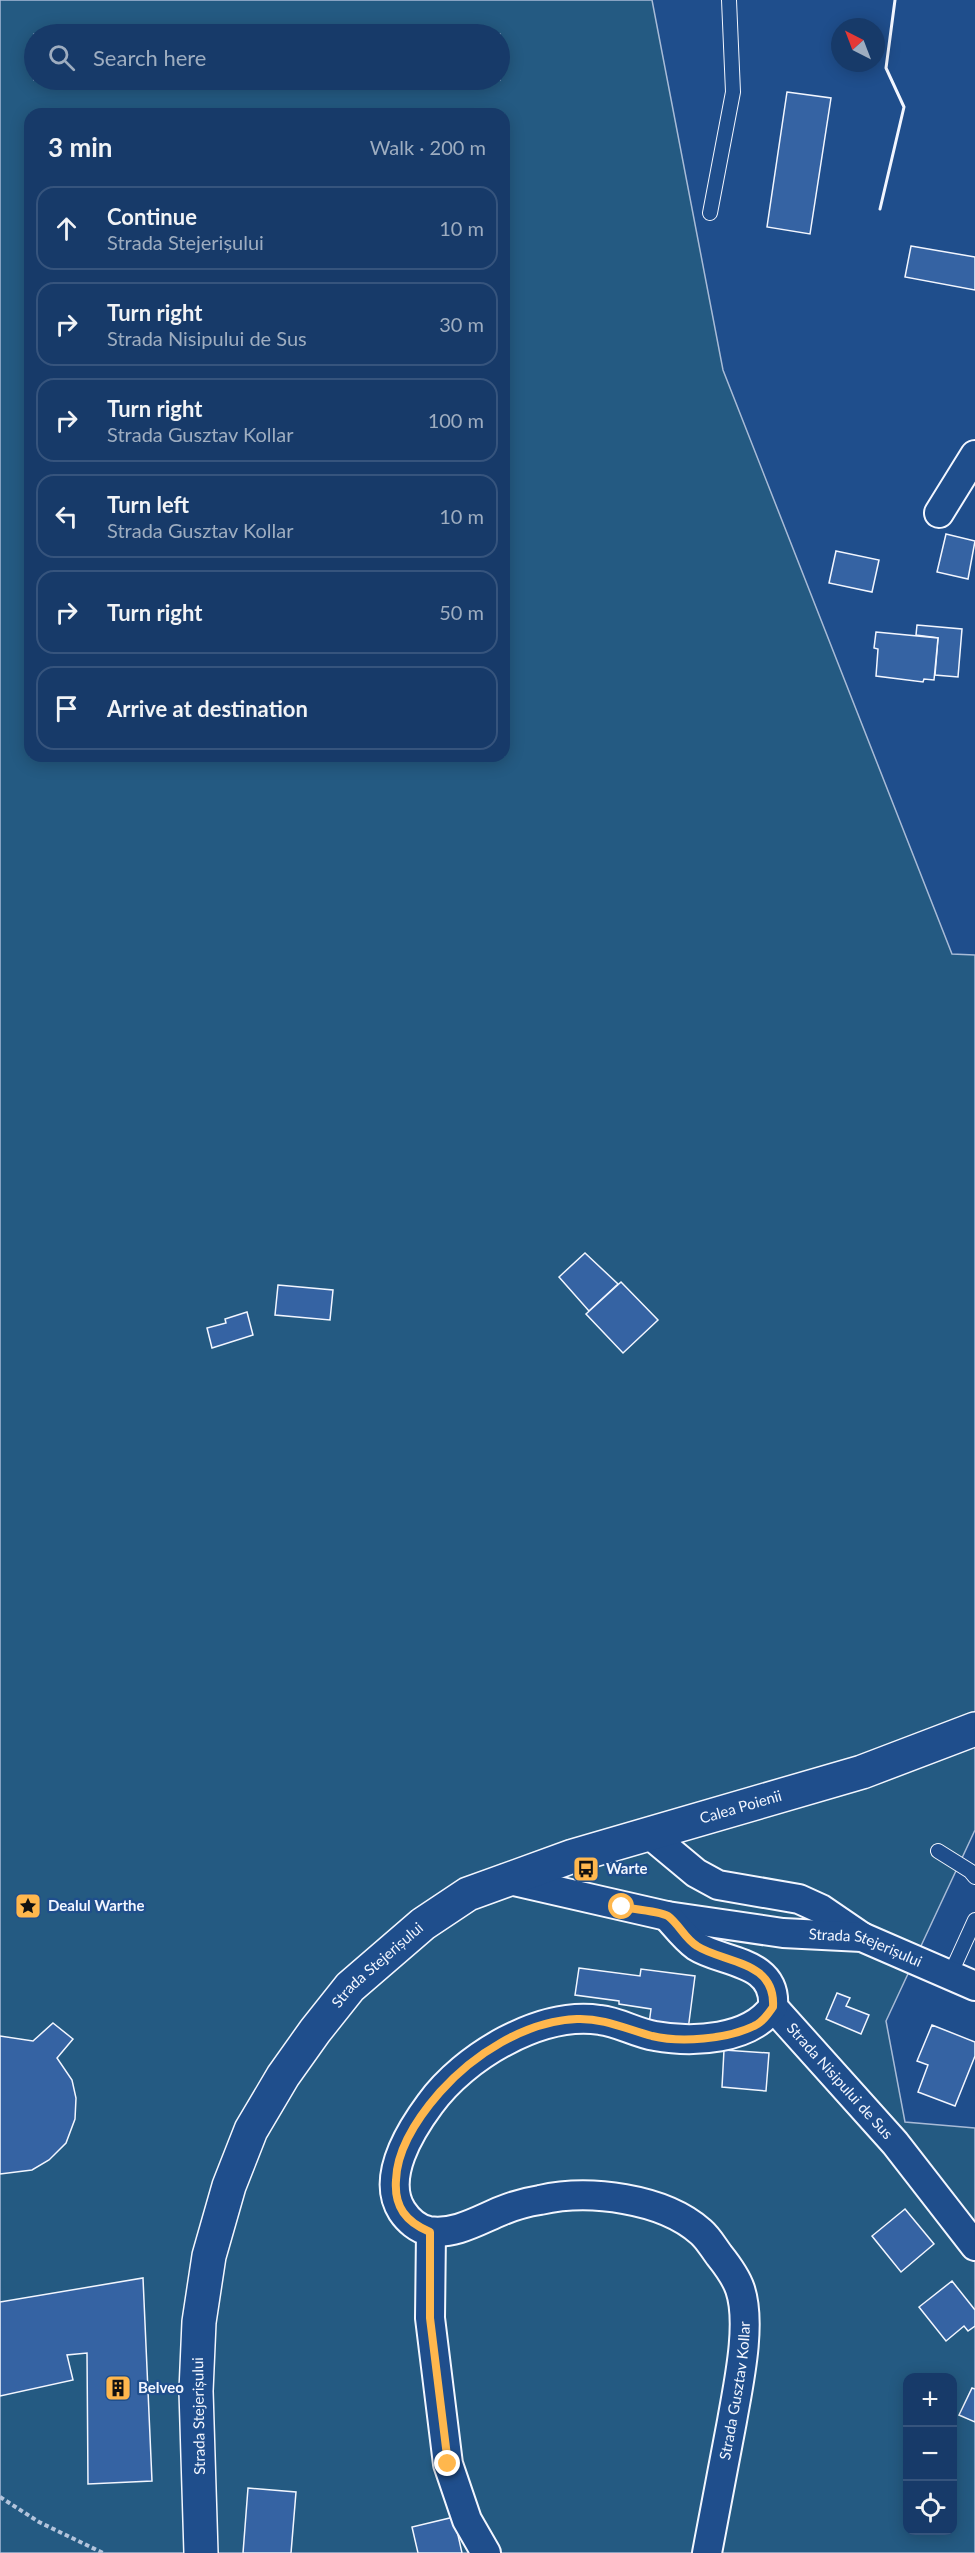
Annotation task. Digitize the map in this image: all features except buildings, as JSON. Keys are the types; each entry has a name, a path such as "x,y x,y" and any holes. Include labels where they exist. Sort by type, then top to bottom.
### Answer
{"main road":[{"name":"Calea Poienii","path":"505,1879 648,1833 862,1772 975,1729"},
{"name":"Strada Stejerișului","path":"201,2553 196,2391 199,2322 208,2256 229,2186 251,2130 283,2076 350,1987 423,1924 468,1894 505,1879"}],"street":[{"path":"939,513 975,455"},
{"path":"648,1833 696,1873 718,1885 799,1899 821,1909 862,1936"},
{"name":"Strada Stejerișului","path":"505,1879 667,1916 783,1933 862,1936 963,1981"},
{"name":"Strada Nisipului de Sus","path":"667,1916 697,1947 735,1959 757,1972 771,1989 773,2007 896,2143 975,2246"},
{"path":"486,2553 467,2520 448,2464 430,2318 430,2232 417,2227 398,2205 396,2174 401,2154 430,2103 451,2080 484,2052 543,2025 575,2019 600,2020 653,2036 702,2039 755,2026 773,2007"},
{"name":"Strada Gusztav Kollar","path":"430,2232 466,2227 503,2210 542,2199 584,2196 626,2199 666,2210 701,2232 728,2265 741,2290 744,2319 744,2354 707,2553"}],"lane":[{"path":"710,213 732,92 729,0"},
{"path":"938,1851 970,1871 975,1877"},
{"path":"963,1981 975,1920"}],"path":[{"path":"0,2497 39,2522 103,2553"}],"shaded area":[{"path":"0,0 652,0 723,370 952,954 975,955 975,1830 886,2021 905,2122 975,2128 975,2553 0,2553"}],"wall":[{"path":"880,209 904,107 886,68 895,0"}],"place":[{"name":"Warte","path":"586,1869"},
{"name":"Dealul Warthe","path":"28,1906"},
{"name":"Belveo","path":"118,2388"}],"route":[{"path":"448,2464 430,2318 430,2232 417,2227 407,2218 398,2205 395,2190 401,2154 430,2103 451,2080 484,2052 543,2025 575,2019 600,2020 653,2036 702,2039 755,2026 773,2007 774,1998 771,1989 757,1972 735,1959 697,1947 667,1916 622,1907"}]}
